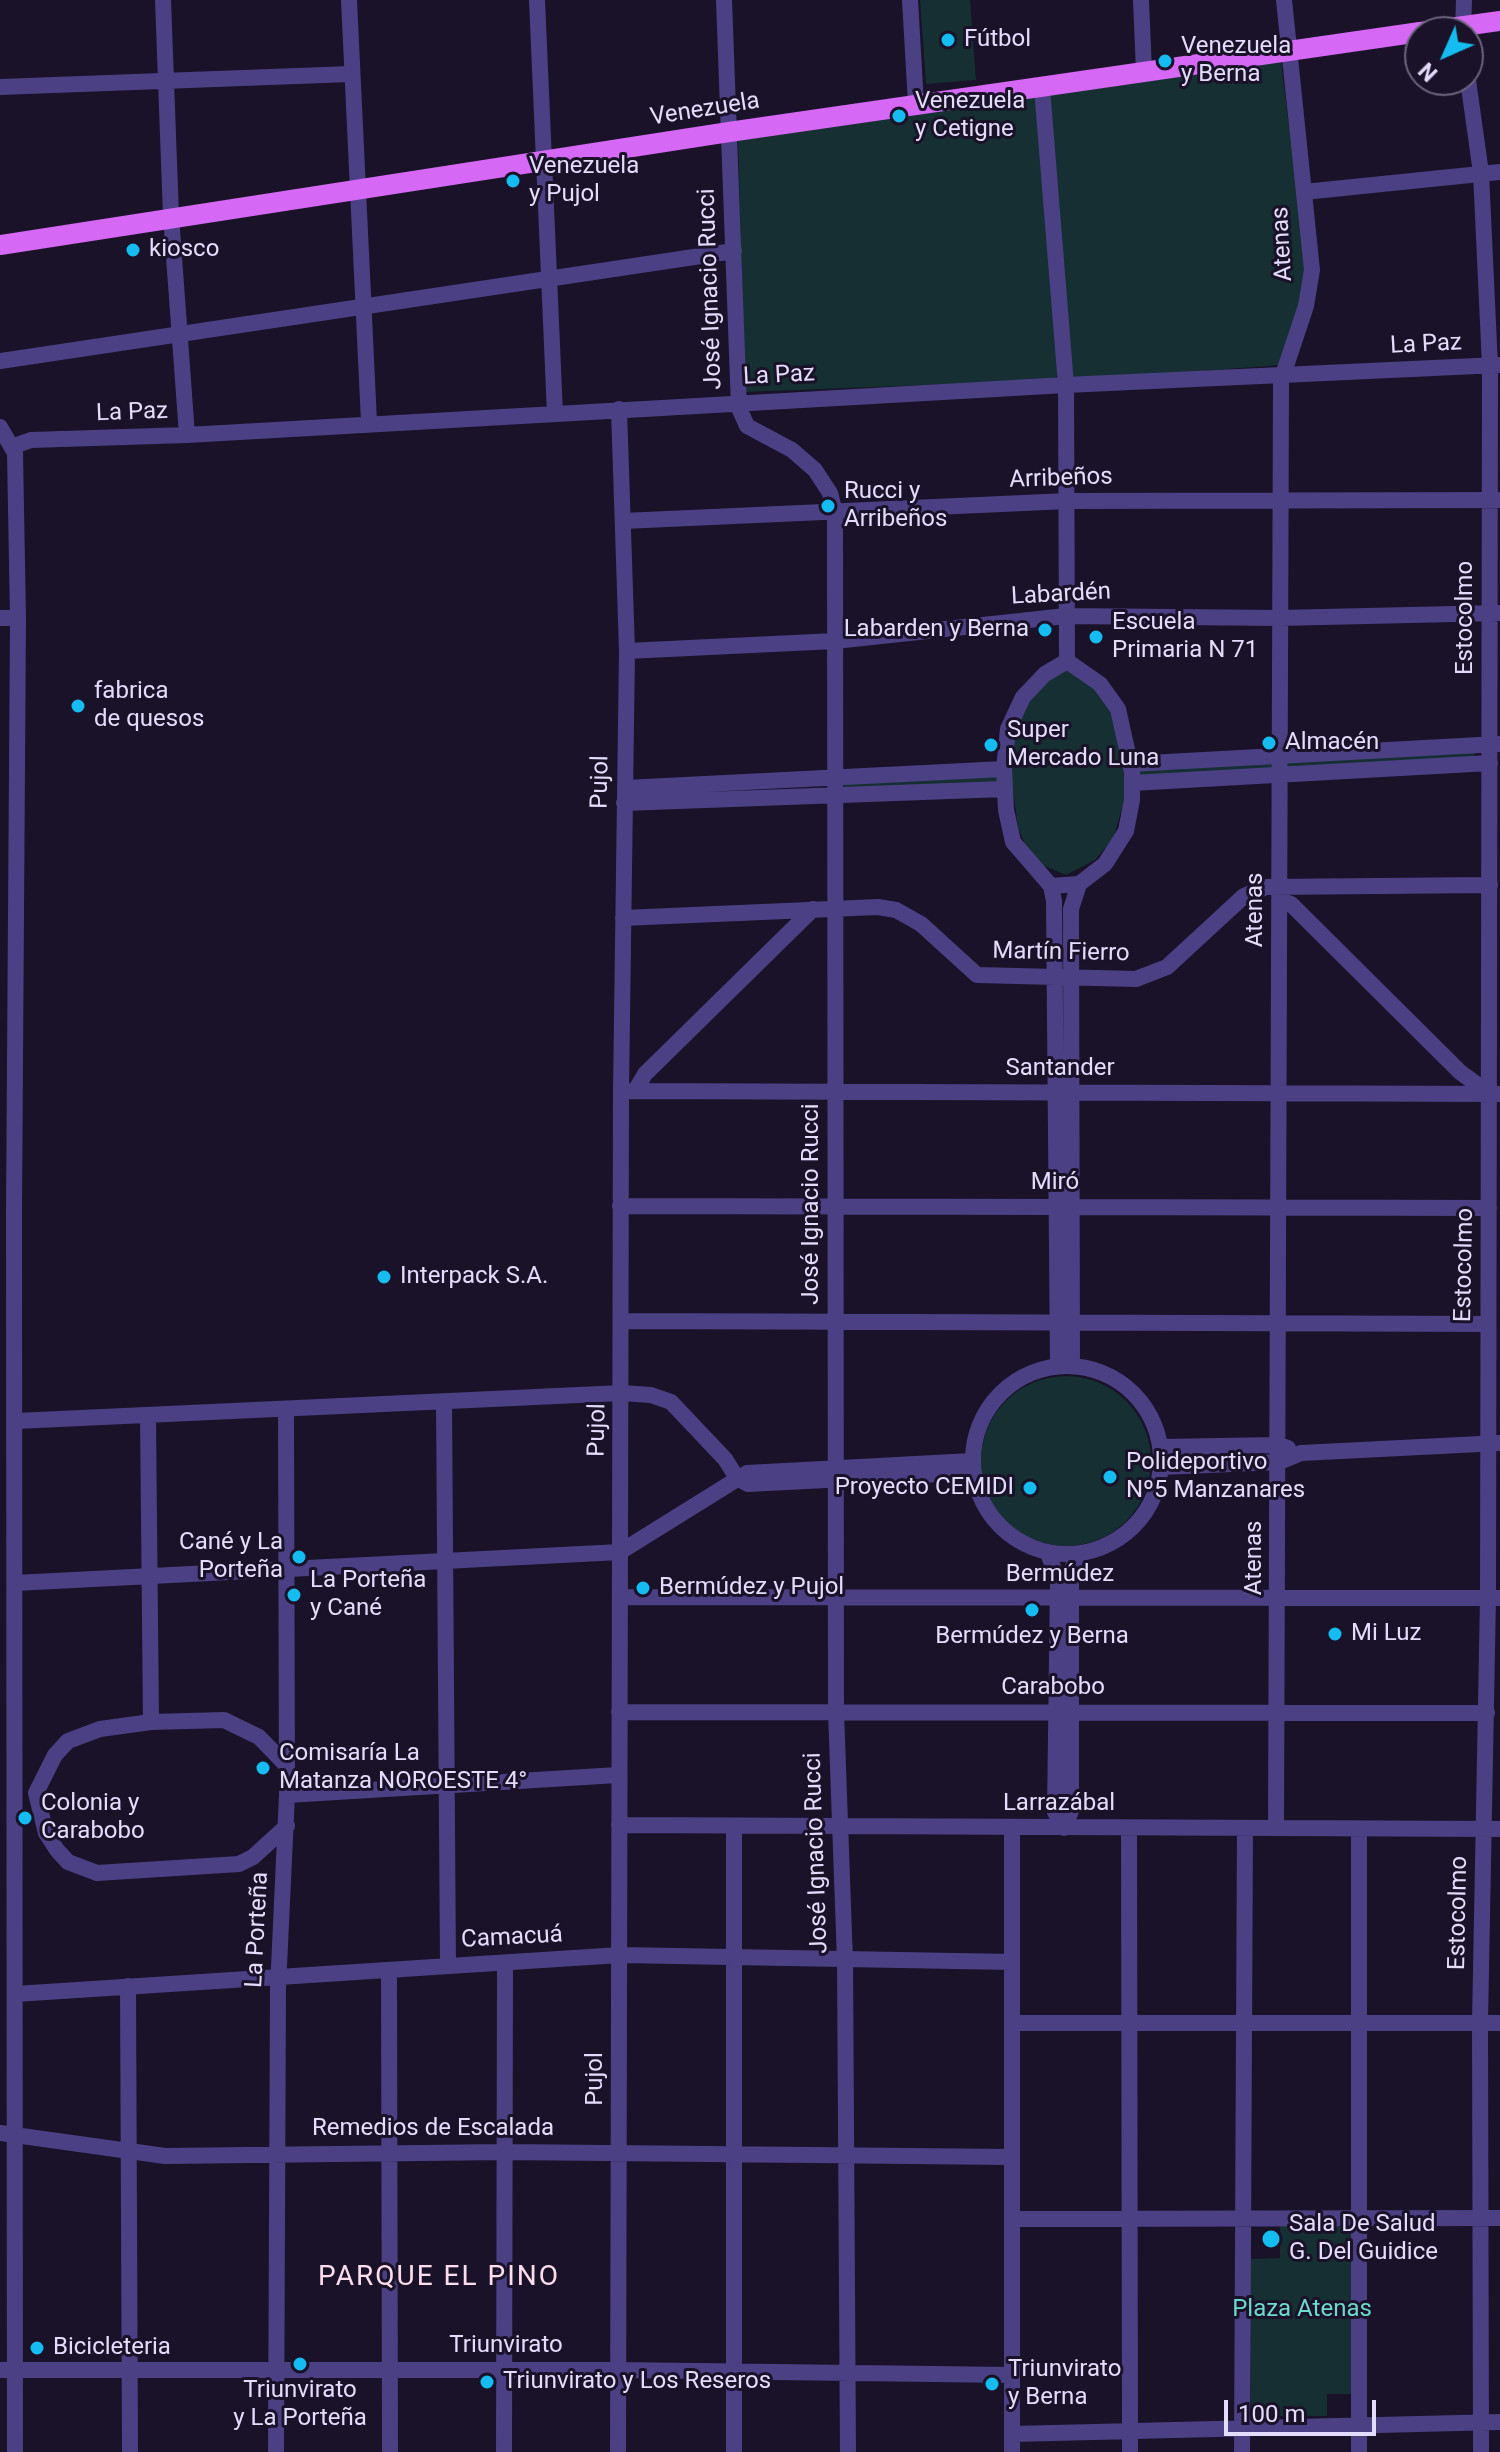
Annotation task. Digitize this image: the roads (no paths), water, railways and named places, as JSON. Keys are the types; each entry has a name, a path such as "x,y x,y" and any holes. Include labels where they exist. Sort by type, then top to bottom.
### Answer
{"main road":[{"name":"Venezuela","path":"0,245 171,216 545,163 729,132 1404,35"}],"street":[{"path":"163,0 171,216 187,435"},
{"path":"349,0 369,422"},
{"path":"537,0 555,414"},
{"name":"José Ignacio Rucci","path":"724,0 739,403 747,426 792,450 815,470 830,493 835,513 836,1711 845,1961 848,2452"},
{"path":"910,0 916,104"},
{"path":"1141,0 1144,72"},
{"name":"Atenas","path":"1276,1827 1279,1598 1279,502 1282,376 1311,287 1284,0"},
{"path":"0,87 351,74"},
{"path":"1042,88 1066,385 1067,661"},
{"name":"Estocolmo","path":"1470,96 1481,173 1495,366 1495,744 1490,763 1495,857 1490,885 1495,1094 1488,1324 1494,1444 1494,1598 1487,1713 1493,1829 1480,2023 1481,2452"},
{"path":"1304,192 1500,172"},
{"path":"0,361 734,251"},
{"name":"La Paz","path":"14,446 31,440 187,435 369,422 1066,385 1495,366"},
{"name":"Pujol","path":"618,2452 620,1206 628,1091 623,918 627,651 619,409"},
{"path":"1,430 14,446 18,618 8,811 7,1010 7,1211 15,1583 7,1608 7,1955 15,1994 8,2133 7,2370 15,2452"},
{"name":"Arribeños","path":"623,521 1068,501 1495,500"},
{"name":"Labardén","path":"627,651 835,641 1066,616 1279,618 1495,613"},
{"path":"0,618 18,618"},
{"path":"1051,886 1079,884 1105,864 1120,844 1130,815 1130,764 1123,724 1112,697 1067,661"},
{"path":"1064,978 1051,886 1013,842 1004,789 1004,769 1008,729 1023,697 1045,674 1067,661"},
{"path":"1132,783 1495,744"},
{"path":"1130,764 1280,766 1490,763"},
{"path":"624,795 836,777 1004,769"},
{"path":"624,795 836,796 1004,789"},
{"path":"1065,1366 1064,978 1071,909 1079,884"},
{"name":"Martín Fierro","path":"623,918 878,907 909,916 977,975 1136,979 1158,973 1244,896 1266,887 1280,893 1490,885"},
{"path":"1280,893 1461,1073 1495,1094"},
{"path":"628,1091 813,909"},
{"path":"1458,1093 1463,1083 1461,1073"},
{"name":"Santander","path":"628,1091 1495,1094"},
{"name":"Miró","path":"620,1206 1278,1209 1493,1215"},
{"path":"621,1321 1488,1324"},
{"path":"1065,1366 1100,1372 1125,1386 1152,1420 1160,1447 1161,1467 1154,1496 1129,1531 1105,1547 1077,1554 1048,1553 1022,1543 999,1526 982,1503 973,1468 976,1433 996,1396 1031,1372 1065,1366"},
{"path":"10,1413 148,1417 622,1393 651,1395 671,1402 725,1459 737,1478 748,1484 836,1473 962,1473 973,1468"},
{"path":"444,1402 448,1965"},
{"name":"La Porteña","path":"276,2452 280,1976 287,1826 286,1410"},
{"path":"148,1417 151,1722"},
{"path":"1160,1447 1301,1453 1494,1444"},
{"path":"1161,1467 1279,1453"},
{"path":"15,1583 620,1552 723,1491 737,1478"},
{"path":"1048,1553 1065,1599"},
{"path":"1064,1828 1071,1811 1064,1713 1065,1599 1071,1567 1077,1554"},
{"name":"Bermúdez","path":"620,1597 1494,1598"},
{"name":"Carabobo","path":"619,1712 1487,1713"},
{"path":"287,1766 259,1737 224,1720 151,1722 100,1729 68,1741 55,1755 36,1793 46,1833 57,1850 68,1862 97,1873 239,1864 253,1857 287,1826"},
{"path":"287,1795 618,1775"},
{"path":"8,1794 36,1793"},
{"name":"Larrazábal","path":"619,1825 734,1828 1493,1829"},
{"path":"734,1828 734,2452"},
{"path":"1129,1828 1127,2217 1130,2452"},
{"path":"1242,2452 1245,1828"},
{"path":"1012,1829 1012,2452"},
{"path":"1359,1829 1359,2452"},
{"name":"Camacuá","path":"15,1994 620,1955 1012,1962"},
{"path":"504,2452 505,1964"},
{"path":"389,1972 390,2452"},
{"path":"128,1986 130,2452"},
{"path":"1012,2023 1500,2023"},
{"name":"Remedios de Escalada","path":"8,2133 165,2156 506,2152 1012,2157"},
{"path":"1012,2219 1500,2218"},
{"name":"Triunvirato","path":"7,2370 617,2370 1012,2375"},
{"path":"1012,2434 1500,2422"}],"place":[{"name":"Fútbol","path":"948,40"},
{"name":"Venezuela y Berna","path":"1165,61"},
{"name":"Venezuela y Cetigne","path":"899,116"},
{"name":"Venezuela y Pujol","path":"513,181"},
{"name":"kiosco","path":"133,250"},
{"name":"Rucci y Arribeños","path":"828,506"},
{"name":"Labarden y Berna","path":"1045,630"},
{"name":"Escuela Primaria N 71","path":"1096,637"},
{"name":"fabrica de quesos","path":"78,706"},
{"name":"Almacén","path":"1269,743"},
{"name":"Super Mercado Luna","path":"991,745"},
{"name":"Interpack S.A.","path":"384,1277"},
{"name":"Polideportivo Nº5 Manzanares","path":"1110,1477"},
{"name":"Proyecto CEMIDI","path":"1030,1488"},
{"name":"Cané y La Porteña","path":"299,1557"},
{"name":"Bermúdez y Pujol","path":"643,1588"},
{"name":"La Porteña y Cané","path":"294,1595"},
{"name":"Bermúdez y Berna","path":"1032,1610"},
{"name":"Mi Luz","path":"1335,1634"},
{"name":"Comisaría La Matanza NOROESTE 4°","path":"263,1768"},
{"name":"Colonia y Carabobo","path":"25,1818"},
{"name":"Sala De Salud G. Del Guidice","path":"1271,2239"},
{"name":"Bicicleteria","path":"37,2348"},
{"name":"Triunvirato y La Porteña","path":"300,2364"},
{"name":"Triunvirato y Los Reseros","path":"487,2382"},
{"name":"Triunvirato y Berna","path":"992,2384"}],"district":[{"name":"PARQUE EL PINO","path":"439,2278"}],"park label":[{"name":"Plaza Atenas","path":"1302,2310"}]}
